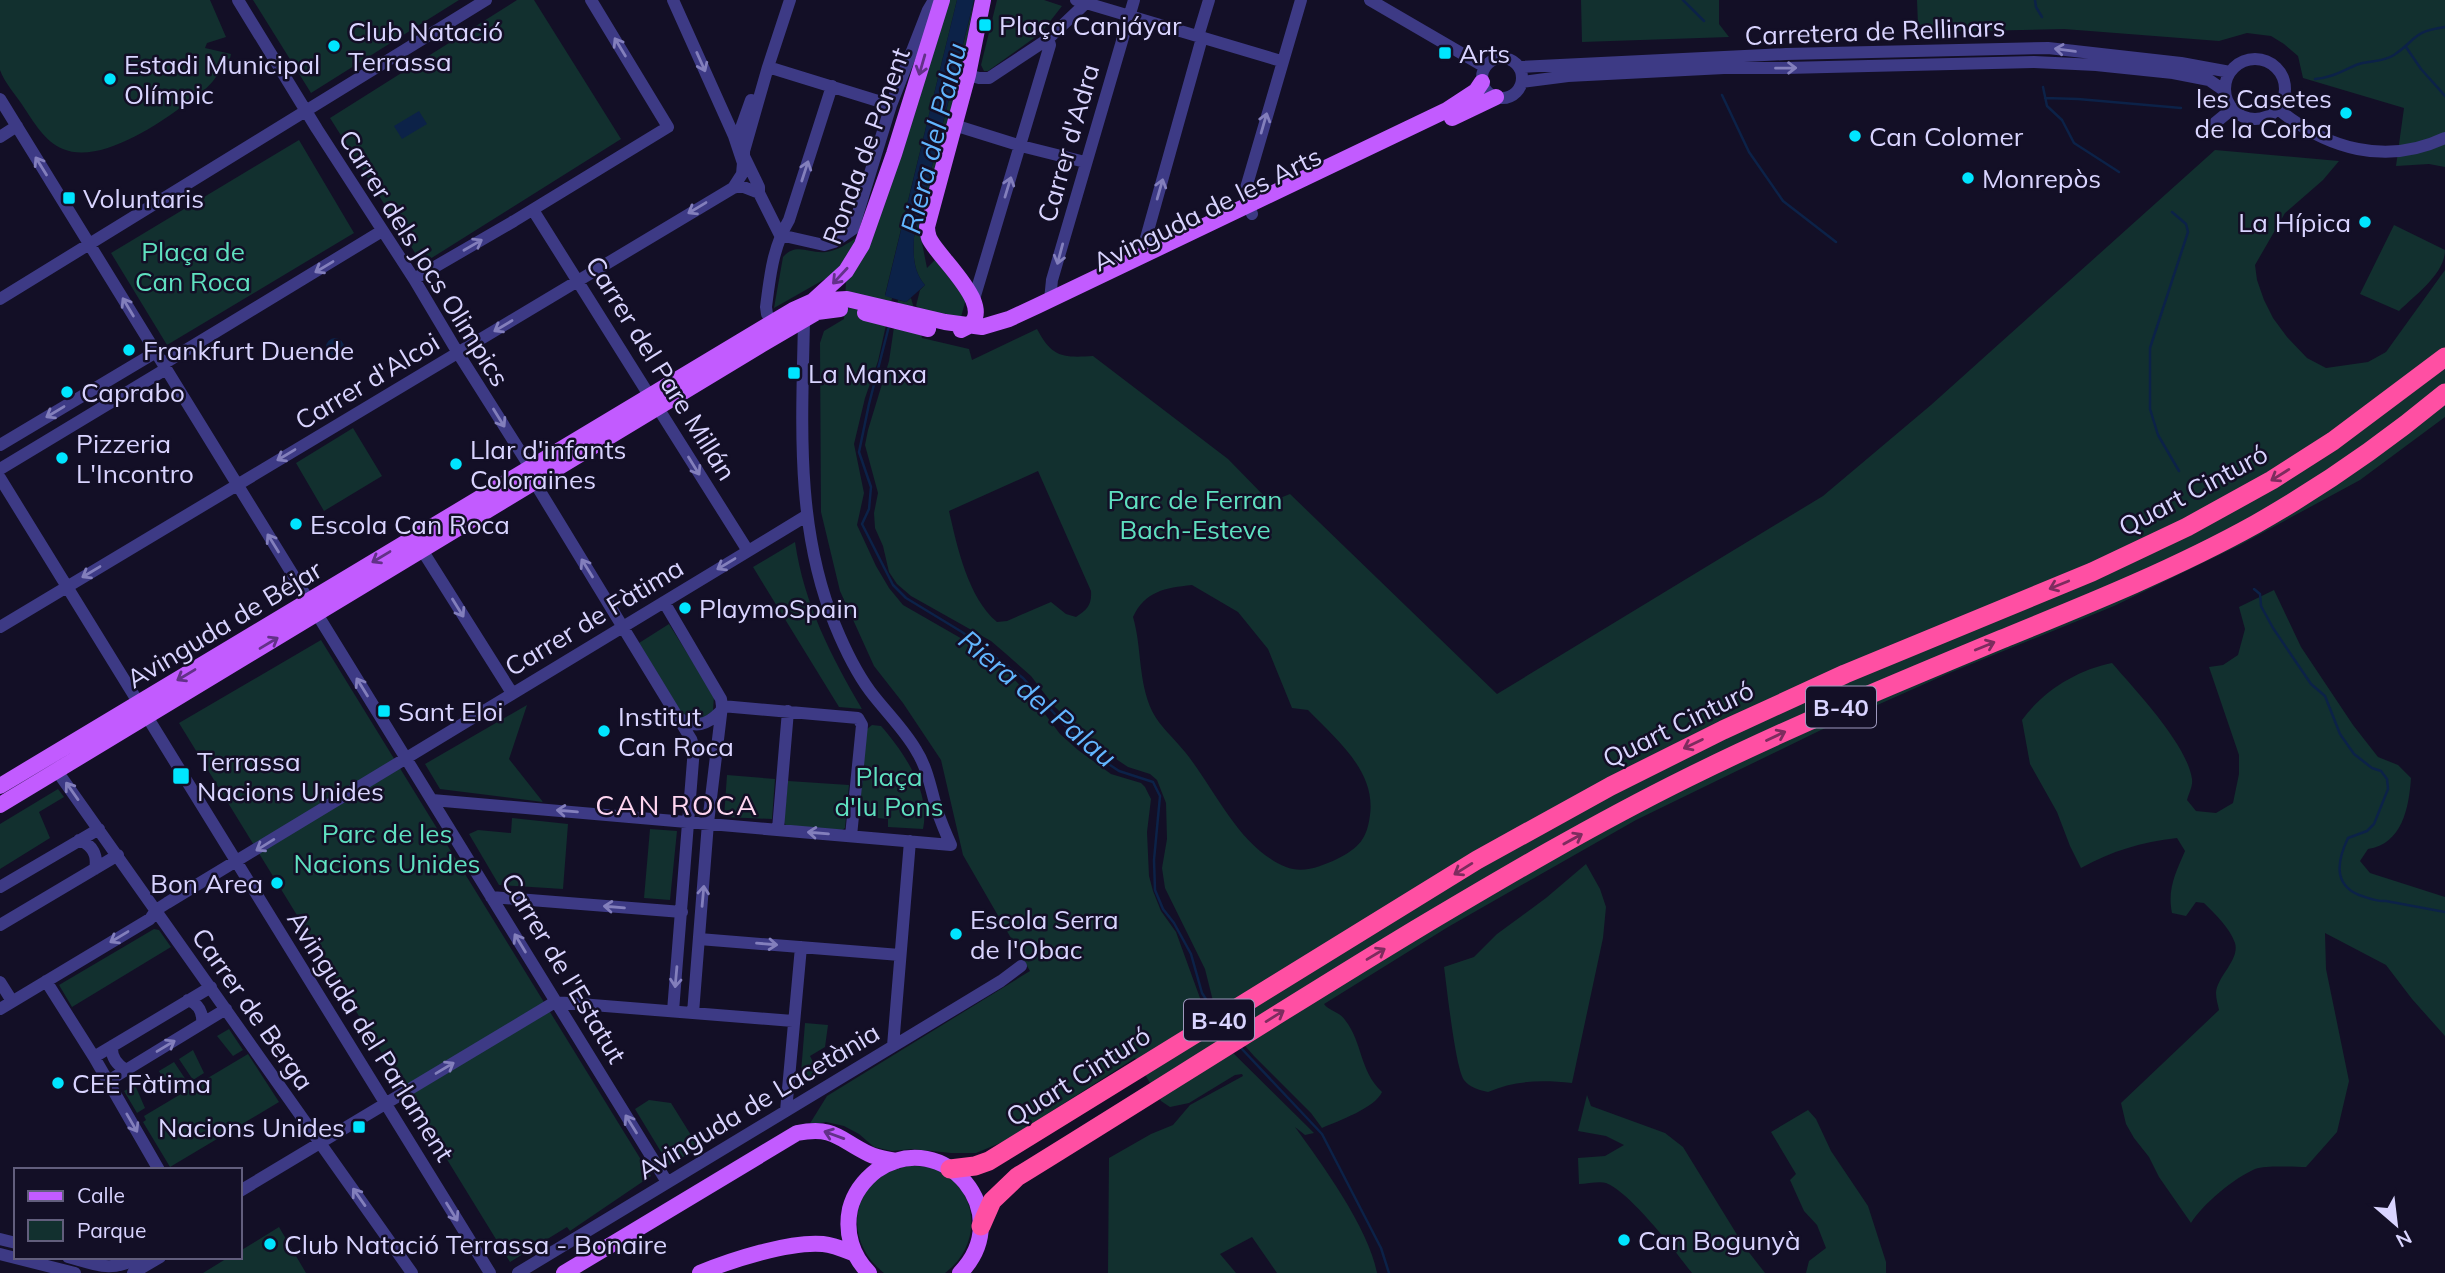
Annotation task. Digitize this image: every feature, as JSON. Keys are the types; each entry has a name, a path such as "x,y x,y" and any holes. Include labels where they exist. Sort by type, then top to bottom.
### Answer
{"highway":[{"path":"2404,385 2445,342"},
{"name":"Quart Cinturó","path":"950,1169 975,1167 989,1161 1477,860 1664,759 1845,674 2152,545 2218,510 2306,458 2445,357"},
{"name":"Quart Cinturó","path":"981,1226 992,1201 1017,1177 1318,989 1528,864 1686,778 1809,720 2164,570 2255,524 2377,451 2433,411 2445,393"}],"main road":[{"name":"Ronda de Ponent","path":"813,301 846,271 862,245 894,155 942,0"},
{"path":"973,314 928,237 927,227 968,75 983,0"},
{"name":"Avinguda de les Arts","path":"924,324 963,335 984,335 1014,329 1447,110 1476,92 1483,75"},
{"name":"Avinguda de les Arts","path":"924,324 973,314 982,327 999,323 1143,255 1250,210 1496,97"},
{"name":"Avinguda de Béjar","path":"0,786 144,710 313,608 653,401 767,321 813,301 840,299 855,305"},
{"name":"Avinguda de Béjar","path":"653,401 719,371 817,312 855,305"},
{"path":"855,305 924,324"},
{"name":"Avinguda de Béjar","path":"719,371 737,353 758,340 767,321"},
{"name":"Avinguda de Béjar","path":"313,608 422,550 532,475"},
{"name":"Avinguda de Béjar","path":"0,805 57,771 144,710"},
{"path":"564,1273 797,1133 817,1130 830,1133 873,1156 896,1161"},
{"path":"869,1273 855,1254 849,1236 848,1223 854,1198 868,1177 884,1166 911,1158 926,1159 950,1169 963,1179 973,1193 981,1226 976,1251 960,1273"},
{"path":"700,1273 760,1253 805,1244 831,1245 855,1254"}],"street":[{"name":"Carrer dels Jocs Olimpics","path":"238,0 414,279 679,718 694,748 673,1012"},
{"path":"0,299 486,0"},
{"path":"414,279 668,127 591,0"},
{"path":"673,0 736,142 744,168 733,188"},
{"path":"736,142 784,0"},
{"path":"780,235 744,156 768,67 790,0"},
{"name":"Ronda de Ponent","path":"780,235 824,245 834,242 853,229 891,105 934,0"},
{"name":"Carrer d'Adra","path":"1050,300 1052,280 1133,0"},
{"path":"1143,255 1202,38 1199,33 1209,0"},
{"path":"1250,210 1246,188 1301,0"},
{"path":"1370,0 1483,75 1487,91 1496,97 1512,95 1522,82 1520,67 1505,57 1496,58 1483,75"},
{"path":"968,75 989,78 1048,39 1081,2 1282,61"},
{"path":"973,314 1049,45 1048,39"},
{"name":"Carretera de Rellinars","path":"1520,67 1786,54 2048,48 2181,63 2230,72"},
{"path":"2252,59 2272,63 2281,72 2286,85 2285,98 2278,109 2264,118 2242,116 2232,109 2225,91 2230,72 2239,63 2252,59"},
{"name":"Carretera de Rellinars","path":"1522,82 1568,76 1724,68 2034,62 2086,64 2173,73 2209,80 2225,91"},
{"path":"768,67 891,105"},
{"path":"767,321 772,258 789,220 832,86"},
{"name":"Carrer de l'Estatut","path":"0,99 667,1182"},
{"path":"2215,123 2232,109"},
{"path":"2278,109 2302,128 2356,150 2381,153 2406,151 2445,138"},
{"path":"954,125 1085,162"},
{"path":"0,137 17,127"},
{"path":"733,188 741,186 759,192"},
{"name":"Carrer d'Alcoi","path":"0,627 733,188"},
{"name":"Carrer del Pare Millán","path":"533,210 748,551"},
{"path":"0,469 382,231"},
{"name":"Ronda de Ponent","path":"813,301 804,320 802,444 806,516 823,592 836,627 869,690 916,750 951,845 931,843 936,806"},
{"path":"0,446 156,352"},
{"name":"Avinguda del Parlament","path":"0,478 490,1273"},
{"name":"Carrer de Fàtima","path":"0,1009 150,919 156,910 806,516"},
{"path":"422,550 512,693"},
{"path":"664,602 721,699 693,1013"},
{"path":"679,718 698,725 709,721 721,709 855,716 862,725 852,836"},
{"path":"778,829 788,711"},
{"name":"Carrer de Berga","path":"57,771 412,1273"},
{"path":"432,800 931,843"},
{"path":"0,887 99,829"},
{"path":"79,840 87,843 93,850 97,860 95,869"},
{"path":"893,1045 910,841"},
{"path":"0,925 118,855"},
{"path":"491,897 682,912"},
{"path":"699,939 900,955"},
{"path":"786,1111 801,947"},
{"name":"Avinguda de Lacetània","path":"518,1273 1021,966"},
{"path":"46,981 94,1057 158,1168"},
{"path":"0,982 12,1001"},
{"path":"94,1057 211,987"},
{"path":"188,1000 200,1009 202,1023"},
{"path":"242,1190 555,1002 793,1021"},
{"path":"108,1081 226,1009"},
{"path":"112,1046 111,1052 118,1066 126,1070"},
{"path":"20,1259 75,1273"},
{"path":"76,1259 114,1268 135,1259"},
{"path":"133,1273 157,1259"}],"green space":[{"name":"Estadi Municipal Olímpic","path":"0,0 210,0 226,37 207,43 205,48 231,54 229,63 222,61 217,76 200,94 140,134 92,152 63,149 40,130 2,75"},
{"name":"Club Natació Terrassa","path":"253,0 459,0 311,93"},
{"path":"517,0 534,0 621,139 422,264 330,118"},
{"path":"946,0 957,0 885,295 892,298 878,361 865,398 854,444 864,493 857,525 876,566 903,605 964,640 1010,675 1035,701 1060,734 1078,750 1111,774 1141,783 1145,787 1151,799 1147,832 1149,876 1161,911 1176,932 1204,1009 1225,1045 1314,1133 1305,1135 1295,1127 1355,1217 1377,1273 1277,1273 1252,1237 1220,1254 1236,1273 1108,1273 1109,1158 1173,1125 1190,1105 1243,1076 1242,1074 1235,1075 1189,1103 1170,1107 1161,1101 1135,1058 1005,1141 976,1153 912,1149 892,1151 874,1147 844,1126 826,1122 809,1125 827,1096 1030,971 963,855 941,760 903,703 874,666 840,591 821,512 820,343 824,331 844,319 846,282"},
{"path":"997,0 1044,0 1062,6 1041,33 988,71 984,71 981,65"},
{"path":"1581,0 1719,0 1719,24 1729,37 1582,42"},
{"path":"1917,0 2445,0 2445,167 2429,164 2396,166 2404,108 2303,78 2298,56 2271,36 2247,33 2219,41 2064,29 1928,32 1928,24 1918,25"},
{"path":"974,1 964,57 921,238 927,268 935,260 966,299 961,317 924,311 916,306 920,290 925,285 916,268 914,237"},
{"name":"Plaça de Can Roca","path":"299,140 354,233 167,345 111,253"},
{"name":"Parc de Ferran Bach-Esteve","path":"2215,150 2339,161 2323,180 2285,213 2255,265 2257,280 2273,318 2307,358 2326,368 2368,362 2386,352 2445,270 2445,417 2360,480 2240,545 2114,606 1947,674 1821,730 1636,820 1448,927 1324,1004 1343,1017 1351,1029 1369,1075 1382,1092 1364,1109 1322,1128 1216,1013 1205,969 1165,888 1162,868 1167,839 1166,803 1157,780 1150,774 1128,767 1092,743 1054,706 1031,676 991,641 911,596 897,584 889,572 883,546 875,528 874,513 878,493 865,445 889,361 898,300 906,302 911,298 922,338 969,349 972,360 1037,329 1048,345 1059,354 1073,357 1093,356 1228,459 1270,502 1290,494 1497,694 1823,496 1931,405","holes":["1038,471 1091,591 1090,604 1076,617 1066,614 1051,602 1007,621 997,622 987,612 971,586 949,511","1192,585 1238,612 1268,649 1292,708 1308,710 1342,744 1360,770 1370,799 1369,823 1361,842 1345,855 1319,866 1299,870 1269,858 1241,832 1185,752 1155,717 1144,688 1133,617 1143,601 1157,592"]},
{"path":"2394,225 2445,250 2444,259 2435,276 2399,311 2360,294"},
{"path":"858,237 857,248 829,283 825,279 774,308 783,257 798,249 830,251"},
{"path":"353,428 382,476 324,511 296,463"},
{"path":"795,542 805,587 820,629 862,709 839,707 753,567"},
{"path":"2274,590 2301,647 2353,725 2378,757 2398,765 2411,778 2402,823 2389,840 2368,849 2360,861 2370,873 2445,897 2445,1036 2386,965 2325,933 2326,969 2349,1081 2337,1132 2306,1167 2255,1169 2220,1192 2191,1223 2134,1138 2126,1124 2121,1103 2219,1010 2217,987 2234,956 2236,949 2233,937 2204,903 2196,902 2186,916 2172,913 2172,888 2185,851 2177,838 2127,848 2081,868 2057,812 2030,764 2022,720 2040,700 2062,683 2086,671 2112,663 2159,718 2181,750 2192,779 2187,800 2196,811 2216,813 2233,803 2239,774 2239,755 2209,667 2223,665 2238,655 2245,629 2239,607"},
{"path":"669,624 714,696 713,711 700,720 683,716 639,643"},
{"name":"Parc de les Nacions Unides","path":"321,640 651,1176 570,1231 567,1227 510,1262 179,723"},
{"path":"527,705 509,759 543,802 440,789 425,764"},
{"name":"Plaça d'Iu Pons","path":"872,725 881,726 914,773 923,801 923,829 888,827 888,819 858,816 867,729"},
{"path":"727,775 775,779 772,819 724,817"},
{"path":"788,781 849,785 845,828 842,830 786,826 784,822"},
{"path":"58,789 64,797 39,812 50,838 0,869 0,824"},
{"path":"512,818 568,824 563,889 499,885 469,834 478,830 511,833"},
{"path":"650,829 677,831 670,900 644,898"},
{"path":"1586,864 1600,889 1606,907 1603,938 1572,1083 1529,1082 1488,1092 1472,1087 1466,1083 1461,1072 1444,967 1474,957 1497,934"},
{"path":"154,929 159,930 171,947 72,1007 59,985"},
{"path":"805,1023 828,1025 825,1047 810,1056 819,1074 800,1085"},
{"path":"229,1029 243,1050 233,1056 217,1036"},
{"path":"193,1050 204,1073 193,1080 179,1059"},
{"path":"248,1054 279,1102 170,1167 143,1122 146,1120 144,1116"},
{"path":"174,1062 188,1083 175,1091 168,1080 165,1082 159,1071"},
{"path":"135,1085 145,1108 137,1113 124,1091"},
{"path":"1587,1095 1591,1106 1665,1133 1683,1147 1744,1246 1765,1273 1692,1273 1652,1224 1616,1189 1603,1182 1579,1184 1578,1158 1605,1156 1624,1145 1606,1136 1578,1131"},
{"path":"649,1100 671,1103 699,1148 669,1165 635,1109"},
{"path":"1808,1110 1816,1119 1831,1151 1868,1206 1886,1262 1886,1273 1806,1273 1809,1261 1826,1248 1817,1225 1804,1211 1790,1180 1796,1174 1771,1132"},
{"path":"907,1166 928,1167 940,1171 963,1193 969,1206 970,1235 965,1249 957,1262 945,1273 884,1273 873,1263 859,1238 858,1211 870,1186 891,1171"},
{"name":"Club Natació Terrassa - Bonaire","path":"279,1227 306,1273 203,1273 226,1259 242,1259 242,1250"}],"water":[{"name":"Riera del Palau","path":"957,0 974,0 914,237 915,262 925,285 906,302 885,296"},
{"path":"419,111 427,124 402,139 394,126"},
{"path":"335,338 341,341 344,347 341,353 335,356 329,353 326,347 329,341"}],"waterway":[{"path":"1683,0 1704,21"},
{"path":"2035,0 2042,17"},
{"path":"2315,79 2331,76 2361,63 2389,58 2420,34 2445,27"},
{"path":"2406,47 2445,96"},
{"path":"2043,87 2047,106 2062,120 2074,143 2119,172"},
{"path":"1722,95 1749,152 1783,201 1836,242"},
{"path":"2045,98 2181,108"},
{"path":"2172,212 2186,224 2188,232 2150,348 2150,409 2158,435 2179,471"},
{"name":"Riera del Palau","path":"889,326 859,452 871,487 869,509 862,524 893,585 906,598 962,632 1023,678 1069,730 1104,761 1119,771 1153,782 1160,796 1154,860 1155,890 1163,909 1191,954 1202,993 1214,1012"},
{"path":"2254,589 2260,594 2261,606 2273,628 2311,684 2325,696 2340,734 2354,754 2372,768 2381,771 2387,779 2388,789 2374,824 2367,831 2348,838 2344,846 2340,862 2344,884 2350,890 2372,900 2445,912"},
{"name":"Riera del Palau","path":"1241,1048 1322,1134 1381,1248 1389,1273"}],"place":[{"name":"Plaça Canjáyar","path":"985,25"},
{"name":"Club Natació Terrassa","path":"334,46"},
{"name":"Arts","path":"1445,53"},
{"name":"Estadi Municipal Olímpic","path":"110,79"},
{"name":"les Casetes de la Corba","path":"2346,113"},
{"name":"Can Colomer","path":"1855,136"},
{"name":"Monrepòs","path":"1968,178"},
{"name":"Voluntaris","path":"69,198"},
{"name":"La Hípica","path":"2365,222"},
{"name":"Frankfurt Duende","path":"129,350"},
{"name":"La Manxa","path":"794,373"},
{"name":"Caprabo","path":"67,392"},
{"name":"Pizzeria L'Incontro","path":"62,458"},
{"name":"Llar d'infants Coloraines","path":"456,464"},
{"name":"Escola Can Roca","path":"296,524"},
{"name":"PlaymoSpain","path":"685,608"},
{"name":"Sant Eloi","path":"384,711"},
{"name":"Institut Can Roca","path":"604,731"},
{"name":"Terrassa Nacions Unides","path":"181,776"},
{"name":"Bon Area","path":"277,883"},
{"name":"Escola Serra de l'Obac","path":"956,934"},
{"name":"CEE Fàtima","path":"58,1083"},
{"name":"Nacions Unides","path":"359,1127"},
{"name":"Can Bogunyà","path":"1624,1240"},
{"name":"Club Natació Terrassa - Bonaire","path":"270,1244"}],"district":[{"name":"CAN ROCA","path":"677,804"}]}
